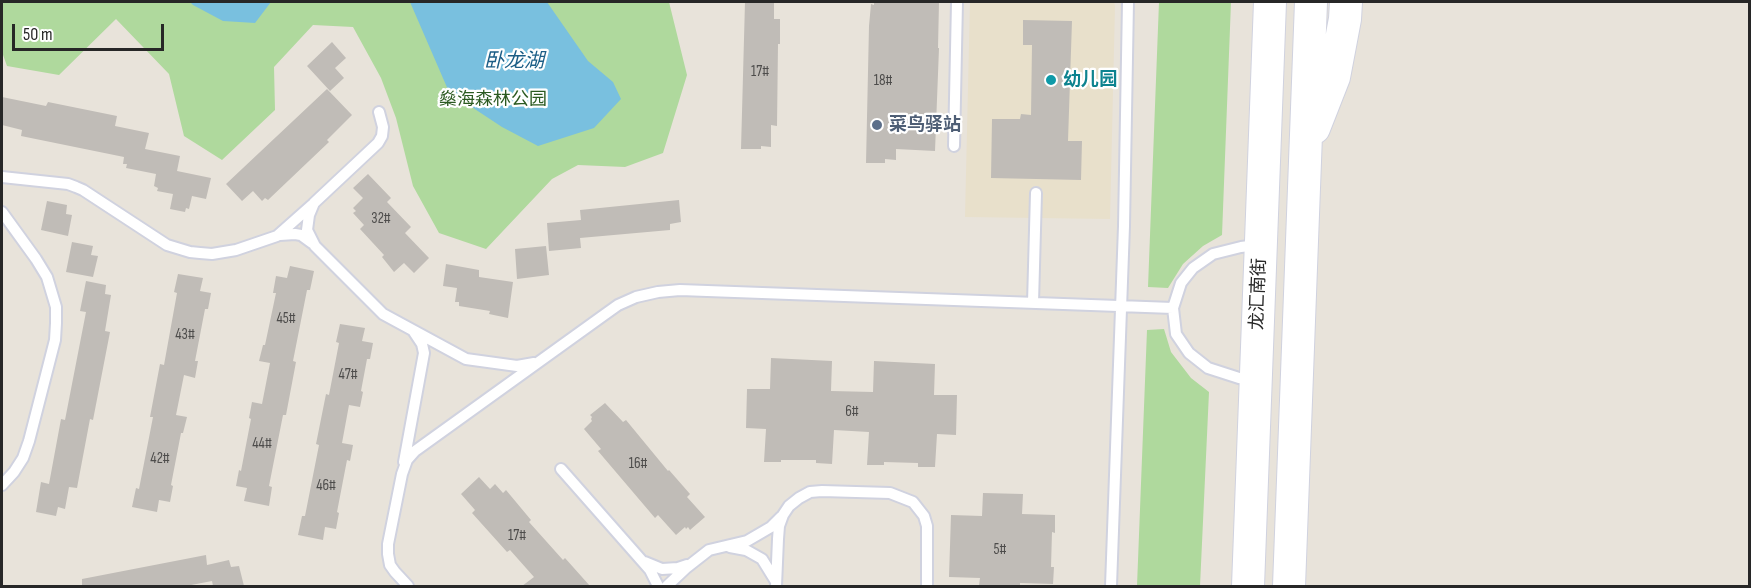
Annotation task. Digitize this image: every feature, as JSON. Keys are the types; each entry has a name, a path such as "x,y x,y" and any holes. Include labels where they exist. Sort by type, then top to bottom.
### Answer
{"main road":[{"name":"龙汇南街","path":"1248,586 1270,2"},
{"path":"1288,586 1311,2"},
{"path":"1305,147 1334,77 1346,2"}],"lane":[{"path":"954,146 957,2"},
{"path":"1111,586 1121,306 1128,2"},
{"path":"277,236 378,144 383,127 379,112"},
{"path":"2,177 68,184 83,190 156,239 190,252 212,254 226,252 277,236 302,235 377,309 413,331 472,361 517,366 537,362"},
{"path":"1033,303 1036,193"},
{"path":"314,203 309,215 307,230 315,246"},
{"path":"2,212 47,277 56,307 56,323 55,340 29,441 23,458 2,485"},
{"path":"1256,381 1208,368 1190,353 1176,334 1173,308 1181,283 1193,268 1213,254 1261,244"},
{"path":"402,474 407,460 415,451 537,362 618,306 636,297 658,292 680,290 1173,308"},
{"path":"408,586 390,565 388,544 424,353 422,344 413,331"},
{"path":"561,469 650,570 658,586"},
{"path":"667,586 691,563 709,550 753,538 771,527 794,502 810,492 890,493 913,502 924,516 927,526 927,586"},
{"path":"776,586 779,526 783,515"},
{"path":"727,546 746,550 762,559 772,574 776,586"},
{"path":"642,561 662,569 678,568 691,563"}],"shaded area":[{"path":"970,2 1114,2 1110,219 965,217"}],"green space":[{"name":"燊海森林公园","path":"2,2 669,2 687,75 663,153 625,167 578,165 552,179 486,249 439,233 413,186 396,118 381,78 353,27 313,25 274,67 275,110 222,160 184,136 169,74 116,19 59,75 7,66 2,52"},
{"path":"1159,2 1231,2 1222,235 1203,246 1183,264 1168,288 1148,287"},
{"path":"1164,329 1171,352 1191,378 1209,392 1200,586 1137,586 1147,330"}],"water":[{"path":"190,2 271,2 255,23 223,21"},
{"name":"卧龙湖","path":"410,2 547,2 588,61 613,82 621,99 594,128 538,146 502,127 449,92"}],"building":[{"path":"745,2 774,2 774,19 780,19 777,126 771,125 771,147 761,146 761,149 741,149"},
{"path":"874,2 939,2 935,151 896,149 896,160 885,159 885,163 866,163 869,26 871,4 874,5"},
{"name":"幼儿园","path":"1023,20 1072,21 1068,141 1082,141 1081,180 991,178 992,119 1020,119 1021,114 1031,115 1032,45 1023,45"},
{"path":"332,42 346,58 335,68 344,78 330,91 307,66"},
{"path":"327,89 352,115 327,140 329,142 268,200 265,198 262,201 253,191 242,201 226,184"},
{"path":"2,97 46,106 48,102 117,116 115,126 149,133 145,149 180,156 177,171 211,178 206,199 192,196 189,209 186,208 185,212 170,209 173,194 157,191 158,188 154,186 156,174 126,168 127,164 123,164 124,157 21,136 22,130 2,125"},
{"path":"368,174 391,198 387,202 411,227 405,233 429,258 414,273 404,263 394,272 382,257 384,255 360,229 364,225 353,213 356,211 353,208 363,198 353,188"},
{"path":"679,200 681,222 670,224 670,230 580,238 581,248 549,251 547,223 581,220 580,210"},
{"path":"47,201 67,205 66,214 72,215 68,236 41,230"},
{"path":"72,242 93,246 91,255 98,256 93,277 66,272"},
{"path":"546,246 549,275 517,279 515,249"},
{"path":"446,264 479,270 479,277 513,282 508,318 489,314 490,311 459,306 459,302 455,302 457,288 443,286"},
{"path":"290,266 314,271 310,290 307,290 293,361 296,362 286,415 283,415 269,486 272,487 269,506 244,501 247,488 236,486 251,419 249,418 252,402 262,404 270,363 259,361 263,345 265,345 276,293 273,293 276,276 287,278"},
{"path":"178,274 203,278 200,291 211,293 208,309 205,309 195,361 198,361 195,378 184,375 176,415 187,417 183,433 181,433 170,502 159,500 157,512 132,507 136,488 139,489 153,417 150,417 160,364 164,365 177,293 174,292"},
{"path":"86,281 106,285 105,294 111,295 105,331 110,332 77,488 69,487 65,509 58,507 56,516 36,512 41,482 49,484 61,419 65,420 86,312 80,311"},
{"path":"340,324 365,328 362,341 373,343 370,359 367,359 360,407 349,405 342,443 353,445 350,461 347,460 336,529 325,527 323,540 298,535 302,516 305,516 319,445 316,444 339,343 336,342"},
{"path":"771,358 832,361 831,391 873,392 874,361 935,364 934,395 957,395 956,435 937,434 935,467 918,467 918,463 884,462 884,465 867,465 869,432 834,430 832,464 816,463 816,460 764,462 766,429 746,428 747,389 770,389"},
{"path":"605,403 623,422 626,420 690,494 687,497 705,517 690,530 685,527 676,535 658,515 655,518 598,451 601,449 584,429 592,421 590,415"},
{"path":"479,477 490,489 495,484 503,493 506,490 531,520 529,522 590,586 522,586 534,577 510,550 507,552 472,513 475,510 461,494"},
{"path":"983,493 1023,494 1022,514 1055,515 1055,533 1052,532 1053,584 1020,583 1020,586 979,586 980,578 949,577 951,515 982,516"},
{"path":"206,555 207,565 229,560 231,567 239,566 244,586 213,586 212,581 186,586 82,586 82,579"}],"place":[{"name":"幼儿园","path":"1051,80"},
{"name":"菜鸟驿站","path":"877,125"}]}
